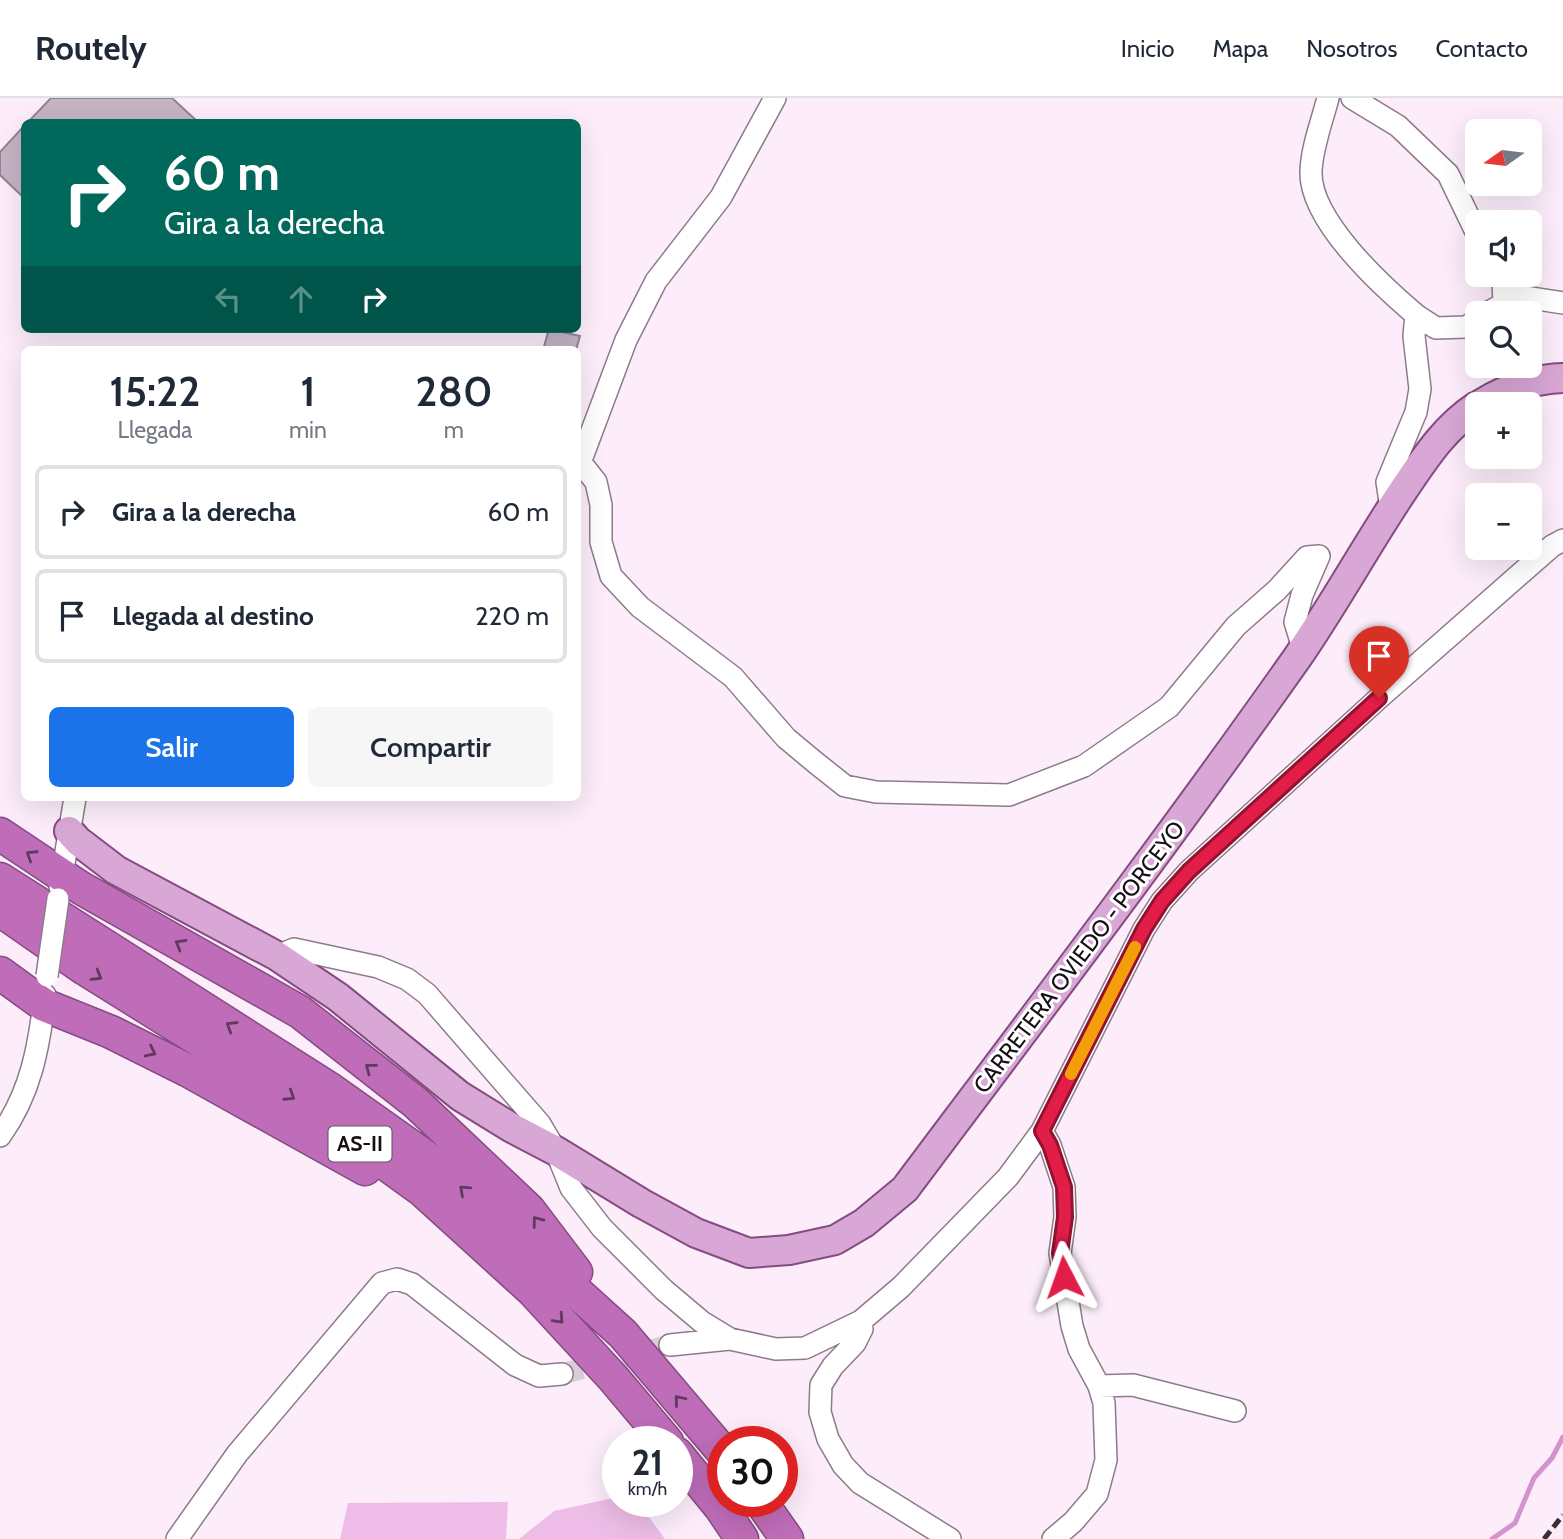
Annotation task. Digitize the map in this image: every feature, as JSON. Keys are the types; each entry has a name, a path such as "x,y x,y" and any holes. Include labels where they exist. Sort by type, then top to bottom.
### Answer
{"highway":[{"path":"0,834 60,887 81,888 300,1013 415,1103 529,1210 623,1334"},
{"name":"AS-II","path":"0,879 330,1089 433,1162 623,1334 707,1433"},
{"name":"AS-II","path":"0,910 85,969 310,1109 422,1190 533,1290 654,1426"},
{"path":"0,973 46,990 111,1032 187,1069 388,1182 533,1290"},
{"path":"693,1474 742,1539"},
{"path":"772,1517 787,1539"}],"main road":[{"name":"CARRETERA OVIEDO - PORCEYO","path":"1504,392 1516,386 1550,378 1563,378"},
{"name":"CARRETERA OVIEDO - PORCEYO","path":"69,831 116,870 277,956 338,997 460,1096 695,1233 749,1252 789,1250 835,1240 864,1223 905,1189 1170,835 1303,648 1391,508 1438,440 1465,414"},
{"name":"CARRETERA OVIEDO - PORCEYO","path":"60,887 94,867 116,870"}],"street":[{"path":"581,461 626,340 656,281 721,197 775,98"},
{"path":"1328,98 1311,173 1319,207 1374,279 1416,316 1436,328 1465,327"},
{"path":"1352,98 1398,126 1448,174 1465,210"},
{"path":"1509,301 1518,296 1563,303"},
{"path":"1391,508 1387,482 1416,412 1420,388 1414,336 1416,316"},
{"path":"581,468 596,482 601,505 601,542 611,576 640,607 733,677 786,738 845,786 876,792 1009,794 1084,766 1169,707 1236,626 1277,590 1307,557 1319,555 1302,595 1295,622 1303,648"},
{"path":"670,1345 730,1339 776,1349 804,1348 861,1321 901,1287 998,1187 1042,1131 1144,929 1162,901 1189,871 1369,707 1552,546 1563,540"},
{"path":"0,1136 13,1118 34,1070 74,801"},
{"name":"CARRETERA OVIEDO - PORCEYO","path":"277,956 293,949 378,967 407,979 443,1009 475,1051 540,1124 556,1151"},
{"path":"1042,1131 1050,1145 1064,1187 1065,1217 1060,1253 1072,1326 1079,1349 1099,1386 1104,1403 1106,1460 1097,1494 1073,1522 1053,1539"},
{"path":"556,1151 571,1188 602,1228 663,1290 702,1322 730,1339"},
{"path":"177,1539 237,1454 382,1283 397,1279 412,1284 515,1365 539,1376 562,1374"},
{"path":"861,1321 862,1329 855,1343 833,1366 821,1385 820,1412 828,1438 843,1465 860,1483 950,1539"},
{"path":"1099,1386 1133,1385 1235,1411"}],"shaded area":[{"path":"602,1500 602,1517 649,1517 665,1539 519,1539 554,1511"},
{"path":"508,1502 506,1539 340,1539 348,1503"}],"building":[{"path":"51,98 172,98 195,119 31,119"},
{"path":"21,129 21,195 0,175 0,152"},
{"path":"548,333 580,336 577,346 544,346"}],"waterway":[{"path":"1492,1539 1515,1523 1534,1478 1552,1458 1563,1437"}],"tunnel":[{"path":"562,1374 670,1345"}],"railway":[{"path":"1544,1539 1563,1515"}],"slow traffic":[{"path":"1071,1074 1135,947"}],"route":[{"path":"1064,1277 1060,1253 1065,1217 1064,1187 1050,1145 1042,1131 1144,929 1162,901 1189,871 1379,698"}]}
